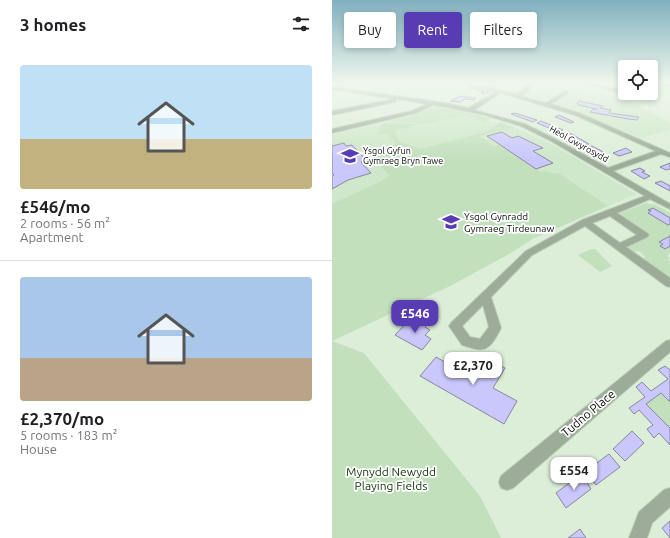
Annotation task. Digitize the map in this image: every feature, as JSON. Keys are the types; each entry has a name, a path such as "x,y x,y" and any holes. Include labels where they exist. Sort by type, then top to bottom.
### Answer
{"street":[{"path":"332,113 355,108"},
{"path":"333,133 414,112 422,108"},
{"name":"Heol Gwyrosydd","path":"459,108 486,114 523,126 553,140 670,206"},
{"path":"557,108 577,114 670,155"},
{"path":"607,171 662,151"},
{"path":"486,298 510,271 529,253 585,222 651,196"},
{"path":"611,213 644,235 619,247"},
{"path":"585,222 670,283"},
{"name":"Tudno Place","path":"507,482 670,345"},
{"path":"638,538 645,518 670,496"}],"shaded area":[{"name":"Ysgol Gynradd Gymraeg Tirdeunaw","path":"431,108 464,112 491,118 488,121 495,123 499,122 514,127 552,144 636,194 532,239 511,253 450,286 332,341 332,135 408,117"},
{"path":"568,108 643,108 670,123 670,130 641,138"}],"green space":[{"path":"431,108 446,108 491,118 485,122 464,115 420,125 418,123 389,121 408,117"},
{"name":"Ysgol Gynradd Gymraeg Tirdeunaw","path":"501,122 514,127 479,136 494,146 499,145 541,172 558,173 608,206 532,239 511,253 450,286 332,341 332,204 388,178 387,176 389,175 367,152 397,144 387,133 378,135 382,123 416,124 417,125 396,130 395,135 400,142 420,149 486,132"},
{"path":"646,203 656,205 670,213 670,218 653,208 649,210 670,224 670,236 660,242 663,244 660,246 665,249 670,246 670,254 667,256 670,258 668,260 670,261 670,280 644,260 645,257 639,251 632,252 625,248 649,236 618,214"},
{"path":"591,249 595,249 612,266 600,272 578,255"},
{"name":"Mynydd Newydd Playing Fields","path":"332,341 364,353 480,496 501,538 332,538"},
{"path":"661,393 670,402 670,428 646,404"}],"building":[{"path":"593,108 611,110 609,113 639,117 637,120 590,112 593,109 597,109"},
{"path":"515,113 537,120 533,122 511,114"},
{"path":"559,115 574,122 571,123 555,117"},
{"path":"541,121 563,130 558,132 537,123"},
{"path":"502,132 512,138 518,136 543,148 533,151 553,163 536,169 487,136"},
{"path":"568,132 589,144 584,145 563,134"},
{"path":"344,143 346,146 352,145 366,160 361,162 371,173 348,180 332,189 332,176 334,175 332,173 332,146"},
{"path":"592,146 605,153 600,154 588,147"},
{"path":"626,148 632,152 619,156 613,153"},
{"path":"670,163 670,169 666,170 660,167"},
{"path":"640,168 645,171 642,172 650,176 644,179 631,171"},
{"path":"661,181 670,186 670,191 655,183"},
{"path":"653,208 670,218 670,224 668,225 648,213 651,211 648,210"},
{"path":"670,236 670,246 665,249 660,246 663,244 659,242"},
{"path":"410,319 419,324 422,321 428,324 425,327 430,330 425,335 431,339 422,350 395,335"},
{"path":"482,356 505,368 493,388 517,401 504,424 420,376 436,357 468,375"},
{"path":"665,366 670,370 670,402 661,393 646,404 670,428 670,445 659,433 654,438 647,429 653,425 639,410 634,414 629,408 645,397 636,387 642,382 651,391 668,379 658,370"},
{"path":"632,431 644,443 625,461 613,449"},
{"path":"609,454 620,467 596,485 586,471"},
{"path":"581,474 591,489 566,508 556,493"},
{"path":"670,521 670,538 662,528"},
{"path":"580,529 586,538 568,538"}],"place":[{"name":"Ysgol Gyfun Gymraeg Bryn Tawe","path":"350,156"},
{"name":"Ysgol Gynradd Gymraeg Tirdeunaw","path":"451,222"}]}
